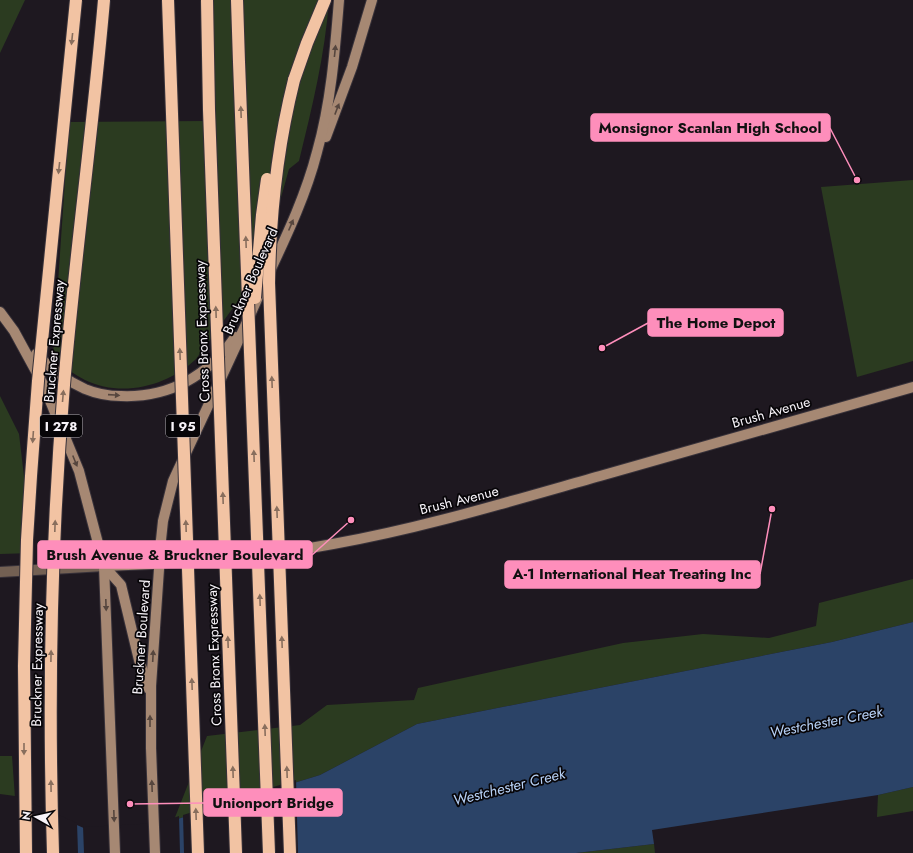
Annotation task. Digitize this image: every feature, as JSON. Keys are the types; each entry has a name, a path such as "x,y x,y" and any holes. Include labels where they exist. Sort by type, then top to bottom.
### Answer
{"highway":[{"name":"Bruckner Expressway","path":"26,853 24,672 25,603 30,490 38,381 76,0"},
{"name":"Bruckner Expressway","path":"53,853 51,656 57,482 67,355 104,0"},
{"name":"I 95","path":"168,0 198,853"},
{"name":"Cross Bronx Expressway","path":"207,0 209,102 236,853"},
{"path":"238,0 239,62 269,853"},
{"path":"251,379 257,270 266,181 277,133 294,80 307,43 325,0"},
{"path":"290,853 269,283 270,226 274,184 284,119 294,80"}],"main road":[{"name":"Bruckner Boulevard","path":"155,853 151,748 151,695 163,521 173,481 252,311 307,185 326,115 335,50 339,0"},
{"path":"307,185 345,87 372,0"},
{"path":"14,331 50,367 74,384 100,394 116,396 148,395 165,392 188,380 207,367 232,342 252,311"},
{"name":"Bruckner Boulevard","path":"0,312 14,331 44,386 79,471 104,566 115,853"},
{"name":"Brush Avenue","path":"104,566 159,564 224,559 381,535 488,508 913,387"},
{"path":"104,566 121,585 140,660 151,695"}],"street":[{"name":"Brush Avenue","path":"0,572 104,566"}],"green space":[{"path":"0,0 25,0 0,53"},
{"path":"203,0 329,0 321,61 299,161 289,169 261,269 196,359 172,376 144,386 114,388 99,385 76,375 53,356 69,122 206,121"},
{"path":"913,180 913,361 857,377 821,187"},
{"path":"0,396 19,434 33,553 0,554"},
{"path":"913,579 913,622 832,642 417,724 320,775 174,820 207,736 300,725 327,705 414,700 418,688 623,643 703,634 769,638 816,626 819,603"},
{"path":"0,756 12,756 15,798 0,796"},
{"path":"913,787 913,811 877,817 878,795"},
{"path":"654,844 655,853 576,853"}],"water":[{"name":"Westchester Creek","path":"913,622 913,787 878,795 652,830 654,844 576,853 0,853 15,798 86,829 158,825 320,775 417,724 832,642"}],"pier":[{"path":"296,780 298,853 184,853 183,815"},
{"path":"0,794 15,796 77,823 78,853 0,853"},
{"path":"179,816 180,853 84,853 83,826 158,823"}],"place":[{"name":"Monsignor Scanlan High School","path":"857,180"},
{"name":"The Home Depot","path":"602,348"},
{"name":"A-1 International Heat Treating Inc","path":"772,509"},
{"name":"Brush Avenue & Bruckner Boulevard","path":"351,520"},
{"name":"Unionport Bridge","path":"130,804"}]}
